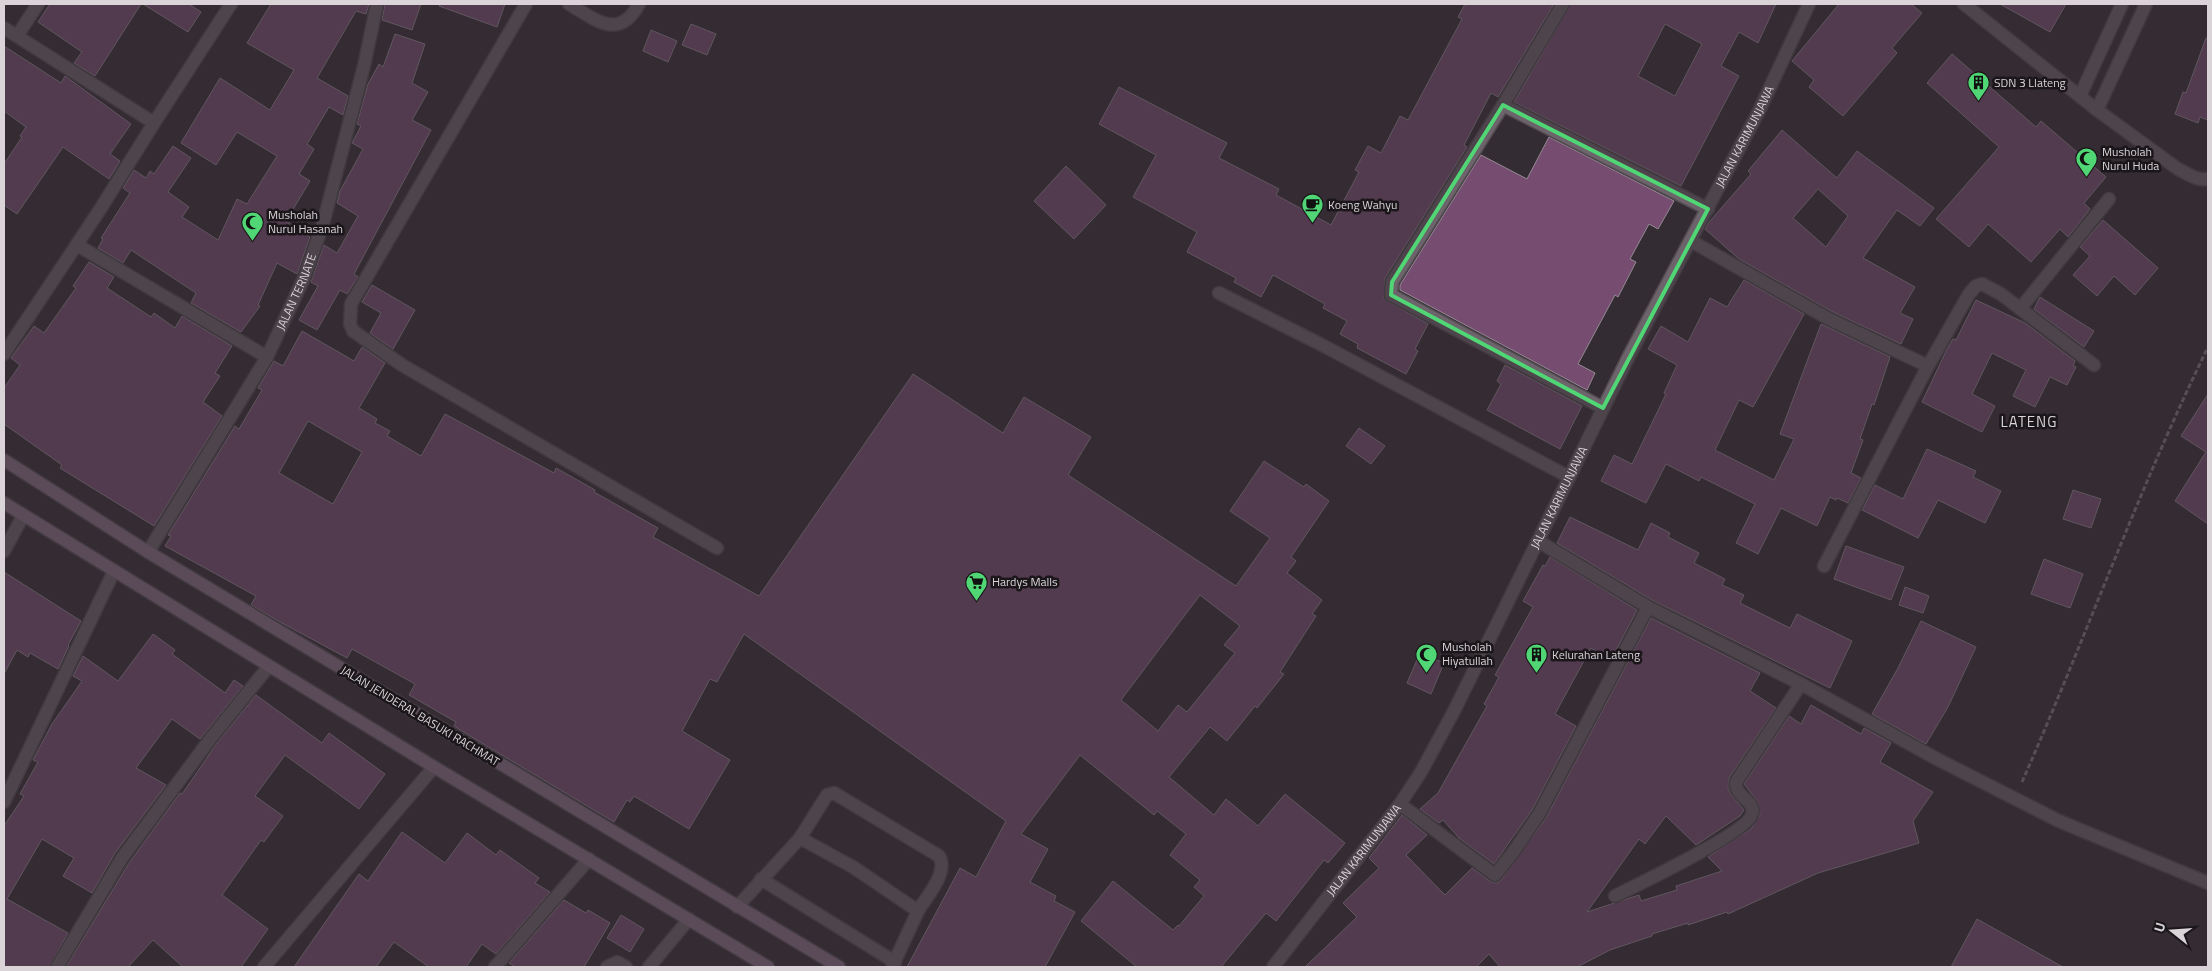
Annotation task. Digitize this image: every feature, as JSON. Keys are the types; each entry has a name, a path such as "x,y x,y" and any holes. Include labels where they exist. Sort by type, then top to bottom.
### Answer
{"main road":[{"name":"JALAN JENDERAL BASUKI RACHMAT","path":"4,460 148,552 839,967"},
{"path":"4,503 434,767 768,967"}],"street":[{"path":"17,36 38,4"},
{"path":"4,354 77,245 231,4"},
{"name":"JALAN TERNATE","path":"148,552 267,357 304,278 322,224 364,66 377,4"},
{"path":"526,4 351,304 350,324 353,331 402,365 717,548"},
{"path":"569,4 598,22 612,26 627,21 639,4"},
{"path":"1563,4 1503,105 1392,282 1391,296 1603,408"},
{"name":"JALAN KARIMUNJAWA","path":"1273,967 1400,804 1421,772 1454,711 1603,408 1759,111 1809,4"},
{"path":"2080,96 2122,4"},
{"path":"2097,110 2146,4"},
{"path":"1970,6 2097,110 2178,169 2197,178 2208,179"},
{"path":"4,28 154,123"},
{"path":"1503,105 1708,209"},
{"path":"2020,309 2109,199"},
{"path":"1690,241 1828,319 1928,366"},
{"path":"77,245 267,357"},
{"path":"1824,566 1928,366 1969,294 1976,286 1982,284 1991,287 2094,365"},
{"path":"1219,293 1322,344 1569,477"},
{"path":"4,552 23,516"},
{"path":"1538,541 1648,607 1801,684 1937,760 2059,822 2208,883"},
{"path":"4,802 114,571"},
{"path":"1400,804 1494,875 1514,851 1543,807 1648,607"},
{"path":"57,967 122,858 211,738 269,666"},
{"path":"1615,896 1700,852 1749,822 1753,812 1752,806 1738,792 1736,782 1801,684"},
{"path":"264,967 434,767"},
{"path":"737,907 761,879 800,838 828,795 834,793 939,856 943,862 943,870 918,911 893,965 761,879"},
{"path":"800,838 853,867 918,911"},
{"path":"495,967 589,859"},
{"path":"649,967 689,919"},
{"path":"607,967 617,962 626,967"}],"path":[{"path":"2014,798 2054,708 2176,412 2208,347"}],"highlighted area":[{"path":"1503,105 1708,209 1603,408 1391,295 1392,282"}],"building":[{"path":"50,4 141,4 95,76 74,63 82,52 38,22"},
{"path":"143,4 189,4 201,12 188,32"},
{"path":"271,4 369,4 366,14 356,11 317,78 348,96 343,115 329,107 307,144 314,149 299,174 310,181 286,221 310,237 297,274 277,263 258,305 260,306 241,332 191,303 196,293 131,250 123,263 98,248 103,239 101,238 130,193 123,188 134,170 146,178 150,171 154,174 173,146 191,158 168,192 189,207 182,217 218,240 237,199 247,204 277,156 237,132 216,165 181,143 220,78 270,110 294,70 247,43"},
{"path":"385,4 421,4 412,30 382,20"},
{"path":"440,4 505,4 497,27 439,6"},
{"path":"1465,4 1554,4 1498,97 1491,93 1464,145 1467,147 1385,278 1384,299 1428,324 1415,349 1418,351 1406,374 1357,348 1358,344 1340,334 1347,321 1323,308 1325,304 1273,275 1261,297 1234,282 1236,278 1187,252 1197,232 1133,197 1156,155 1099,124 1119,87 1227,143 1219,158 1279,189 1276,195 1331,225 1359,172 1355,170 1368,146 1381,153 1400,116 1408,120 1462,19 1458,17"},
{"path":"1571,4 1776,4 1758,43 1739,32 1721,66 1739,76 1681,186 1514,102","holes":["1665,24 1702,44 1675,96 1638,76"]},
{"path":"1839,4 1911,4 1922,13 1892,48 1897,53 1843,116 1809,87 1814,80 1792,61"},
{"path":"2000,4 2066,4 2050,32"},
{"path":"691,24 716,34 707,55 682,45"},
{"path":"651,30 677,41 668,62 643,51"},
{"path":"395,34 425,44 412,83 428,92 412,120 431,130 354,274 358,277 347,294 340,290 317,330 299,320 318,286 311,282 324,245 337,253 358,216 337,203 340,191 363,149 352,143 361,126 357,124 368,84 379,64 383,67"},
{"path":"2206,38 2208,38 2208,120 2200,117 2198,123 2175,114 2183,92 2186,93"},
{"path":"4,46 61,83 65,76 131,124 110,154 120,161 109,179 63,147 17,214 4,205 4,164 22,137 20,136 26,127 4,111"},
{"path":"1952,54 2036,127 2041,121 2106,177 2084,203 2090,209 2068,237 2060,229 2031,262 1988,224 1969,247 1936,219 1999,147 1927,83"},
{"path":"1782,130 1837,178 1857,151 1934,208 1920,226 1897,210 1863,258 1915,287 1900,313 1913,319 1901,344 1833,312 1739,259 1705,229 1751,174 1748,171","holes":["1818,189 1848,216 1826,247 1793,218"]},
{"path":"1549,137 1674,201 1658,229 1649,224 1630,259 1636,262 1618,297 1615,295 1578,364 1595,373 1587,390 1400,290 1400,285 1481,155 1527,179"},
{"path":"1066,166 1106,205 1074,239 1034,201"},
{"path":"2103,220 2158,268 2135,295 2114,276 2097,296 2073,275 2090,256 2080,247"},
{"path":"89,262 114,277 107,288 151,317 154,313 175,328 182,316 232,346 215,373 220,376 203,402 222,416 154,526 60,468 62,465 4,424 4,388 20,365 11,358 34,326 44,333 76,288 73,286"},
{"path":"1744,280 1804,314 1753,407 1739,400 1715,450 1774,480 1794,439 1780,434 1821,324 1890,357 1860,439 1863,440 1851,473 1861,478 1848,503 1830,497 1817,526 1781,508 1758,554 1736,543 1755,504 1701,477 1699,481 1666,464 1646,503 1601,481 1614,455 1632,464 1666,394 1664,393 1677,365 1648,349 1661,326 1688,342 1710,298 1727,307"},
{"path":"372,285 415,310 393,349 370,333 381,313 362,302"},
{"path":"2040,297 2094,331 2084,347 2034,309"},
{"path":"1976,300 2025,323 2075,361 2073,366 2076,367 2067,385 2050,377 2035,407 2013,396 2026,370 1992,353 1972,394 1995,406 1982,432 1922,402 1947,349 1953,339 1956,340"},
{"path":"302,331 354,361 362,347 385,363 359,408 377,419 375,423 390,431 387,436 421,456 445,414 554,473 556,468 595,490 594,492 658,528 653,537 759,596 913,374 1003,433 1024,397 1091,437 1068,475 1236,586 1270,538 1230,511 1264,461 1304,487 1306,484 1329,501 1291,557 1296,561 1287,573 1322,600 1312,614 1316,616 1280,672 1284,674 1257,708 1255,706 1227,741 1210,727 1169,777 1214,815 1226,799 1258,826 1285,794 1345,843 1328,863 1324,860 1276,921 1266,913 1221,967 1137,967 1081,921 1113,881 1173,930 1179,926 1204,896 1194,887 1200,880 1170,855 1186,834 1157,811 1154,815 1080,755 1021,834 1048,849 1030,882 1056,896 1054,901 1075,912 1045,967 907,967 960,868 976,877 1006,821 744,634 717,682 710,679 682,731 730,760 689,829 634,796 630,802 627,800 614,822 454,726 456,722 409,695 415,684 352,649 347,658 280,622 251,605 256,596 165,546 171,536 168,535 235,426 239,429 262,390 258,388 274,361 283,366","holes":["308,421 362,452 333,504 279,473","1200,595 1240,626 1224,645 1235,653 1187,712 1178,705 1158,731 1121,700"]},
{"path":"1505,365 1582,406 1560,449 1487,410 1501,384 1497,381"},
{"path":"2208,394 2208,524 2175,501 2206,452 2181,436"},
{"path":"1359,428 1385,446 1371,464 1346,446"},
{"path":"1927,449 1976,471 1973,477 2001,491 1985,523 1938,500 1918,538 1862,510 1875,485 1903,499"},
{"path":"2073,490 2101,499 2091,528 2063,519"},
{"path":"1570,517 1638,550 1651,523 1670,533 1668,537 1699,553 1694,563 1725,579 1722,585 1744,595 1740,603 1790,628 1797,614 1852,641 1830,688 1652,600 1557,543"},
{"path":"1846,546 1904,567 1891,600 1834,579"},
{"path":"1550,557 1637,610 1611,660 1591,648 1555,714 1576,726 1532,810 1494,864 1459,838 1443,820 1439,823 1420,809 1438,793 1487,706 1484,704 1499,677 1495,675 1533,607 1523,601 1543,565 1545,566"},
{"path":"2044,559 2083,574 2070,608 2031,594"},
{"path":"4,572 81,621 58,669 30,653 28,657 17,650 4,674"},
{"path":"1905,587 1929,596 1923,613 1899,605"},
{"path":"1651,618 1760,673 1750,691 1776,708 1729,778 1728,788 1731,795 1744,810 1740,816 1696,845 1666,816 1645,844 1639,839 1587,912 1639,895 1641,901 1677,890 1676,886 1722,871 1708,857 1751,829 1760,815 1758,802 1744,784 1789,716 1801,724 1811,705 1861,734 1864,728 1891,743 1880,762 1933,792 1913,821 1919,843 1818,873 1728,914 1727,912 1652,934 1652,936 1610,950 1577,967 1500,967 1489,954 1476,967 1305,967 1357,917 1343,903 1379,868 1369,858 1402,815 1427,835 1406,855 1445,895 1472,868 1491,882 1498,883 1501,880 1546,818"},
{"path":"1921,621 1976,647 1948,707 1926,744 1872,714 1898,668"},
{"path":"153,634 175,650 172,654 225,693 234,680 243,686 200,739 172,719 136,768 166,785 115,853 92,893 63,876 74,858 42,839 7,899 68,933 49,967 4,967 4,826 24,796 20,794 38,762 33,760 52,724 82,681 73,676 83,656 118,681"},
{"name":"Musholah Hiyatullah","path":"1420,653 1444,663 1431,694 1407,683"},
{"path":"256,695 322,743 329,733 385,774 359,809 285,755 255,796 283,816 264,842 261,840 222,895 268,929 241,967 183,967 153,940 128,967 66,967 129,863 180,793 182,794 217,743"},
{"path":"402,832 445,863 467,833 496,855 500,850 539,878 535,883 550,892 496,954 482,944 466,967 429,967 394,942 376,967 294,967 359,874 368,881"},
{"path":"564,900 586,913 588,910 610,923 584,967 515,967 509,963"},
{"path":"621,915 644,929 630,952 607,938"},
{"path":"1977,919 2063,967 1951,967"}],"place":[{"name":"SDN 3 Llateng","path":"1978,102"},
{"name":"Musholah Nurul Huda","path":"2086,178"},
{"name":"Koeng Wahyu","path":"1312,224"},
{"name":"Musholah Nurul Hasanah","path":"252,241"},
{"name":"Hardys Malls","path":"976,601"},
{"name":"Musholah Hiyatullah","path":"1426,673"},
{"name":"Kelurahan Lateng","path":"1536,674"}],"district":[{"name":"LATENG","path":"2029,422"}]}
